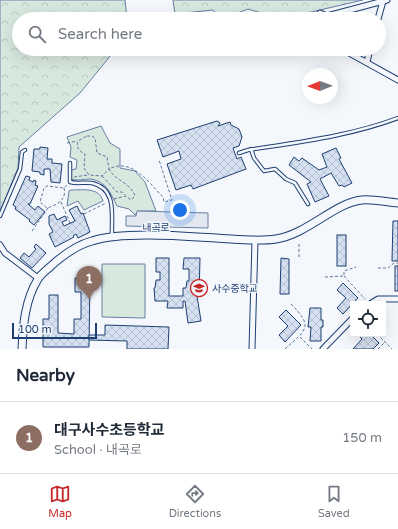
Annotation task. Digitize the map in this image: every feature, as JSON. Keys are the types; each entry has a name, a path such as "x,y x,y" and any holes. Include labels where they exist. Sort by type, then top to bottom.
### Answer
{"main road":[{"name":"내곡로","path":"22,349 26,308 38,278 56,261 74,249 92,241 112,237 200,237 255,240 277,238 298,233 339,209 361,200 398,203"}],"street":[{"path":"342,12 385,1"},
{"path":"381,12 385,1"},
{"path":"355,56 398,80"},
{"path":"367,62 368,56"},
{"path":"252,349 255,240"},
{"path":"0,245 5,253 38,278"},
{"path":"375,301 378,299 398,300"},
{"path":"323,349 350,321"}],"lane":[{"path":"239,153 251,149 346,134 398,118"},
{"path":"251,149 254,158 264,171 275,168 286,179 295,183 308,204"},
{"path":"0,216 20,168 22,152 25,150"},
{"path":"70,163 70,182 90,183 105,191 112,204 112,237"}],"path":[{"path":"67,143 78,141 87,136 92,136 95,138 97,153 107,157 109,169 114,175 126,183 134,192 135,196 131,200 124,193 117,192 109,183 105,181 102,176"},
{"path":"78,141 78,149 85,154 84,168 89,175"},
{"path":"71,177 89,175 102,176 109,169 119,166 135,169 163,197 164,202 172,200 159,160"},
{"path":"32,231 48,207 61,202 64,197 64,188 70,182"},
{"path":"48,207 40,202 44,188 47,186 64,188"},
{"path":"114,200 126,196"},
{"path":"61,202 70,223"},
{"path":"84,214 108,202"},
{"path":"299,244 300,259"},
{"path":"378,268 388,268 394,263 398,263"},
{"path":"344,276 344,271 356,267"},
{"path":"325,278 344,276"},
{"path":"344,276 365,299"},
{"path":"285,349 305,329 306,322 304,316 290,303"},
{"path":"299,336 312,349"},
{"path":"380,337 392,349"},
{"path":"378,349 385,342"}],"green space":[{"path":"0,0 125,0 126,12 12,12 12,56 110,56 80,93 19,147 18,168 0,211"},
{"path":"173,0 363,0 311,12 258,12 248,9 240,12 215,12 213,10 175,12"},
{"path":"101,126 110,143 120,149 120,168 135,171 145,182 156,211 138,211 135,215 129,209 117,206 113,197 101,182 91,179 71,179 71,170 76,169 77,160 70,157 71,147 67,137"},
{"path":"69,191 94,191 98,193 103,201 84,210 78,201 67,206"},
{"path":"102,264 145,264 145,318 102,317"}],"shaded area":[{"path":"137,211 208,213 208,228 126,226 126,216 136,216"}],"building":[{"path":"217,121 220,123 218,126 230,122 231,125 239,129 242,137 239,146 233,148 237,159 241,157 246,169 193,189 191,185 176,190 167,164 181,159 179,151 163,157 157,140"},
{"path":"40,147 48,148 47,159 52,159 52,163 62,164 60,183 51,182 50,169 44,169 44,175 40,174 40,172 32,171 34,149 40,149"},
{"path":"336,148 341,158 339,159 352,183 344,187 342,185 339,186 331,173 320,179 329,196 315,202 307,184 311,182 289,165 294,157 299,161 302,158 319,170 327,167 322,154"},
{"path":"26,176 30,177 29,180 33,182 34,180 36,181 35,185 38,186 30,204 28,204 35,210 38,206 45,212 34,225 29,221 30,220 15,209 16,207 13,205"},
{"path":"77,206 81,214 83,213 90,232 78,238 76,234 73,236 74,237 55,247 49,234 53,232 49,224 49,216 54,214 57,220 65,216 67,220 62,222 64,226 75,221 69,210"},
{"path":"393,221 398,221 398,261 392,261"},
{"path":"337,235 346,235 346,266 337,266"},
{"path":"36,244 46,253 32,268 20,258 24,253 29,257 36,249 34,247"},
{"name":"사수중학교","path":"156,258 169,258 169,296 183,296 183,288 186,288 187,281 189,281 189,269 183,269 184,258 200,258 199,296 197,296 201,321 188,323 185,301 183,301 183,308 167,308 168,301 155,301 154,288 156,280 160,280 160,272 156,272"},
{"path":"281,258 289,259 289,294 280,294"},
{"path":"395,266 398,266 398,291 395,291"},
{"path":"75,278 90,278 89,347 43,347 43,319 49,319 49,295 58,295 58,333 74,334 74,319 81,319 81,292 75,292"},
{"path":"343,283 358,298 355,301 350,301 350,307 343,314 337,308 346,298 337,290"},
{"path":"310,308 321,308 321,320 323,320 323,327 321,327 321,341 310,341 311,327 308,327"},
{"path":"286,310 301,325 285,342 279,335 288,326 279,317"},
{"path":"105,325 169,327 168,349 127,349 127,341 89,340 89,335 105,335"},
{"path":"360,337 373,337 379,343 373,349 353,349 362,339"}],"place":[{"name":"사수중학교","path":"199,288"},
{"name":"대구사수초등학교","path":"89,299"}]}
